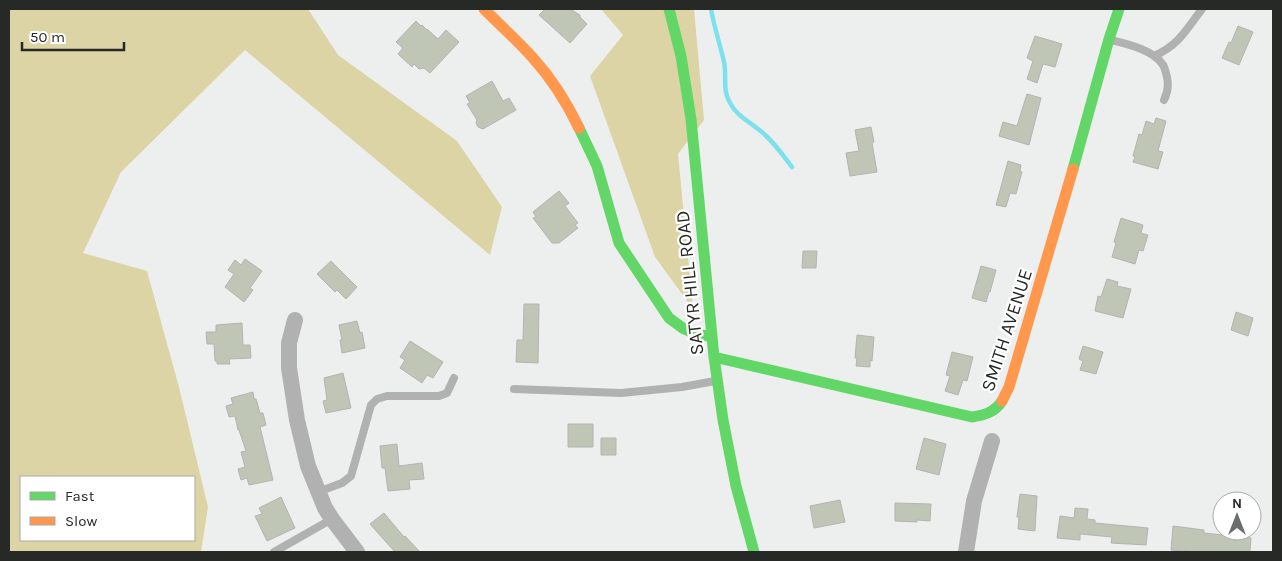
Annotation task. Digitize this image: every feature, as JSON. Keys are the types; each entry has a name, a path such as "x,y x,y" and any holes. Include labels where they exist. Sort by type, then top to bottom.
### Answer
{"street":[{"path":"484,9 533,58 552,82 570,110 586,139 597,166 619,243 669,318 686,331 712,337"},
{"name":"SATYR HILL ROAD","path":"669,9 691,118 717,381 730,462 754,552"},
{"name":"SMITH AVENUE","path":"714,357 972,417 984,416 995,411 1009,387 1119,9"},
{"path":"295,320 289,343 289,368 297,420 308,466 332,520 357,552"},
{"path":"966,552 974,501 992,441"}],"lane":[{"path":"1154,56 1165,51 1179,40 1202,9"},
{"path":"1109,39 1142,49 1154,56 1163,66 1168,80 1168,91 1164,100"},
{"path":"318,492 342,483 352,476 371,405 377,399 387,396 439,396 447,393 454,378"},
{"path":"514,389 621,393 682,387 717,381"},
{"path":"274,552 332,520"}],"shaded area":[{"path":"9,9 308,9 338,55 457,141 502,207 490,255 245,50 121,172 83,253 147,271 179,387 208,507 201,552 9,552"},
{"path":"601,9 694,9 704,120 678,154 693,309 655,257 590,76 623,35"}],"building":[{"path":"545,9 570,9 580,15 587,24 570,43 539,15"},
{"path":"416,21 438,39 446,30 459,42 430,73 424,68 419,69 414,64 412,67 398,54 403,48 396,42"},
{"path":"1238,26 1253,32 1239,65 1222,58"},
{"path":"1035,36 1062,44 1055,67 1043,64 1037,83 1027,79 1033,61 1027,58"},
{"path":"492,81 503,101 509,98 516,110 483,129 478,127 477,120 467,104 470,103 466,96"},
{"path":"1027,94 1041,98 1029,145 999,136 1003,122 1017,126"},
{"path":"1156,118 1166,121 1158,151 1163,152 1158,169 1133,162 1139,134 1142,135 1146,121 1154,124"},
{"path":"871,127 877,172 850,176 846,153 859,151 855,130"},
{"path":"1008,161 1021,165 1020,171 1022,172 1016,194 1010,193 1006,207 996,205"},
{"path":"559,191 569,203 565,206 578,223 575,225 578,228 559,243 552,243 533,218 536,217 533,212"},
{"path":"1121,218 1143,225 1141,233 1148,235 1143,251 1139,250 1135,264 1112,257"},
{"path":"803,251 817,251 816,268 802,268"},
{"path":"245,259 262,271 250,288 253,290 244,302 225,287 234,274 228,270 235,260 241,265"},
{"path":"331,261 357,287 346,299 337,290 335,292 317,274"},
{"path":"981,266 996,270 986,302 972,298"},
{"path":"1107,279 1118,282 1117,286 1131,289 1123,318 1095,311 1098,296 1101,297"},
{"path":"524,304 539,304 538,363 516,362 517,340 523,340"},
{"path":"1236,312 1253,318 1248,336 1231,330"},
{"path":"357,321 360,333 362,332 365,348 342,353 339,325"},
{"path":"242,323 243,345 250,345 251,358 229,359 230,364 217,364 217,361 215,361 214,344 207,344 206,332 216,332 216,325"},
{"path":"857,335 874,337 870,367 856,366"},
{"path":"410,341 443,362 433,378 427,375 422,383 400,368 405,360 400,357"},
{"path":"1083,346 1103,352 1096,374 1080,370 1083,361 1079,359"},
{"path":"952,352 973,357 967,381 963,380 958,395 945,391 950,376 946,375"},
{"path":"343,373 351,408 326,413 323,401 327,400 324,378"},
{"path":"253,392 254,399 256,399 260,413 263,413 266,425 260,427 273,480 249,485 247,478 241,480 238,469 245,467 241,452 246,451 235,416 229,417 226,406 233,404 231,398"},
{"path":"568,424 593,424 593,447 568,447"},
{"path":"601,438 616,438 616,455 601,455"},
{"path":"924,438 946,444 939,475 916,469"},
{"path":"397,444 399,466 422,463 424,479 409,480 410,489 388,491 385,468 382,468 380,446"},
{"path":"1020,494 1037,496 1035,531 1018,529 1019,517 1017,517"},
{"path":"281,497 295,528 267,541 255,516 262,514 259,508"},
{"path":"840,500 845,522 814,528 810,506"},
{"path":"895,503 931,504 930,521 895,521"},
{"path":"1075,508 1088,509 1087,519 1095,520 1095,523 1148,528 1146,545 1111,543 1112,537 1080,534 1080,540 1057,538 1060,516 1074,518"},
{"path":"384,513 404,537 420,552 395,552 370,524"},
{"path":"1173,526 1204,530 1204,533 1212,534 1212,541 1251,541 1250,552 1171,550"}],"waterway":[{"path":"711,9 724,62 725,88 730,103 739,115 768,137 792,167"}],"traffic: fast":[{"path":"669,9 681,56 691,119 714,357 723,420 736,486 754,552"},
{"path":"1073,169 1119,9"},
{"path":"579,128 597,166 619,243 669,318 684,329 712,337"},
{"path":"714,357 972,417 989,412 1002,401"}],"traffic: slow":[{"path":"484,9 521,45 547,74 579,128"},
{"path":"1002,401 1009,387 1073,169"}]}
